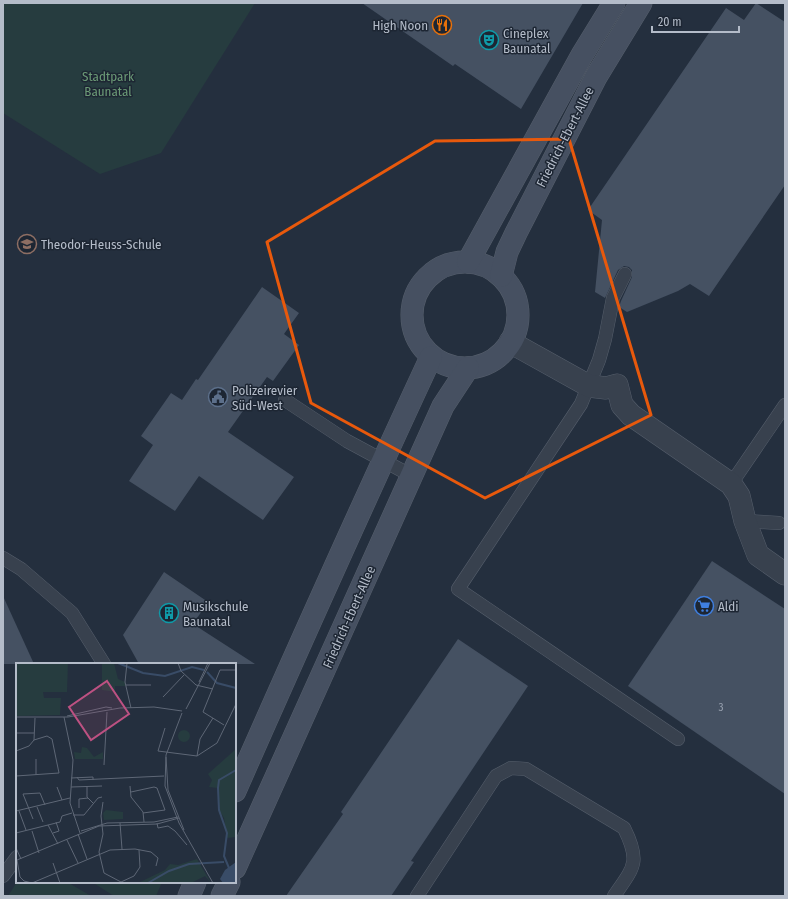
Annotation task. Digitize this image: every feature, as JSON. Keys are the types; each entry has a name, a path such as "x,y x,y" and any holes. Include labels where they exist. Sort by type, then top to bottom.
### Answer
{"street":[{"name":"Friedrich-Ebert-Allee","path":"468,262 582,55 614,3"},
{"name":"Friedrich-Ebert-Allee","path":"501,276 507,252 516,233 596,77 641,3"},
{"path":"468,262 486,266 501,276 512,288 517,298 517,326 504,352 494,360 480,366 468,368 455,368 442,364 431,357 417,340 411,319 414,297 420,284 430,274 442,267 455,263 468,262"},
{"path":"510,342 589,386 606,388 617,385 622,405 631,415 731,484 739,496 745,521 758,555 785,574"},
{"path":"236,789 382,460 431,357"},
{"name":"Friedrich-Ebert-Allee","path":"236,866 443,406 468,368"},
{"path":"189,896 195,883"},
{"path":"222,896 228,883"}],"lane":[{"path":"624,274 613,298 605,339 589,386 577,409 458,589 678,739"},
{"path":"285,400 347,441 412,476"},
{"path":"731,484 785,405"},
{"path":"745,521 779,523"},
{"path":"3,558 21,569 72,613 104,663"},
{"path":"417,896 496,776 511,768 526,769 624,828 630,840 634,856 632,869 614,896"},
{"path":"3,876 16,858"}],"highlighted area":[{"path":"569,139 651,415 485,498 311,403 267,242 435,141"}],"green space":[{"name":"Stadtpark Baunatal","path":"3,3 255,3 161,153 100,174 3,113"},
{"path":"16,883 69,883 91,896 8,896"},
{"path":"94,883 162,883 156,896 114,896"}],"building":[{"name":"Cineplex Baunatal","path":"362,3 583,3 521,109 455,64 453,66"},
{"path":"756,3 785,22 785,185 709,296 690,284 678,291 627,312 619,307 632,277 632,270 629,267 624,266 618,270 605,298 595,292 602,220 588,210 726,8 744,20"},
{"name":"Polizeirevier Süd-West","path":"262,287 299,313 284,334 299,345 273,381 267,377 228,432 294,477 263,520 199,476 175,511 129,481 153,445 141,436 171,393 182,400 196,379 198,380"},
{"path":"712,561 785,609 785,794 628,686"},
{"name":"Musikschule Baunatal","path":"164,572 208,602 193,624 255,664 138,663 123,635"},
{"path":"3,596 34,663 3,664"},
{"path":"458,639 528,686 411,861 414,862 391,896 286,896 343,814 341,812"}],"place":[{"name":"High Noon","path":"442,25"},
{"name":"Cineplex Baunatal","path":"489,40"},
{"name":"Theodor-Heuss-Schule","path":"27,244"},
{"name":"Polizeirevier Süd-West","path":"218,397"},
{"name":"Aldi","path":"704,606"},
{"name":"Musikschule Baunatal","path":"169,613"}]}
